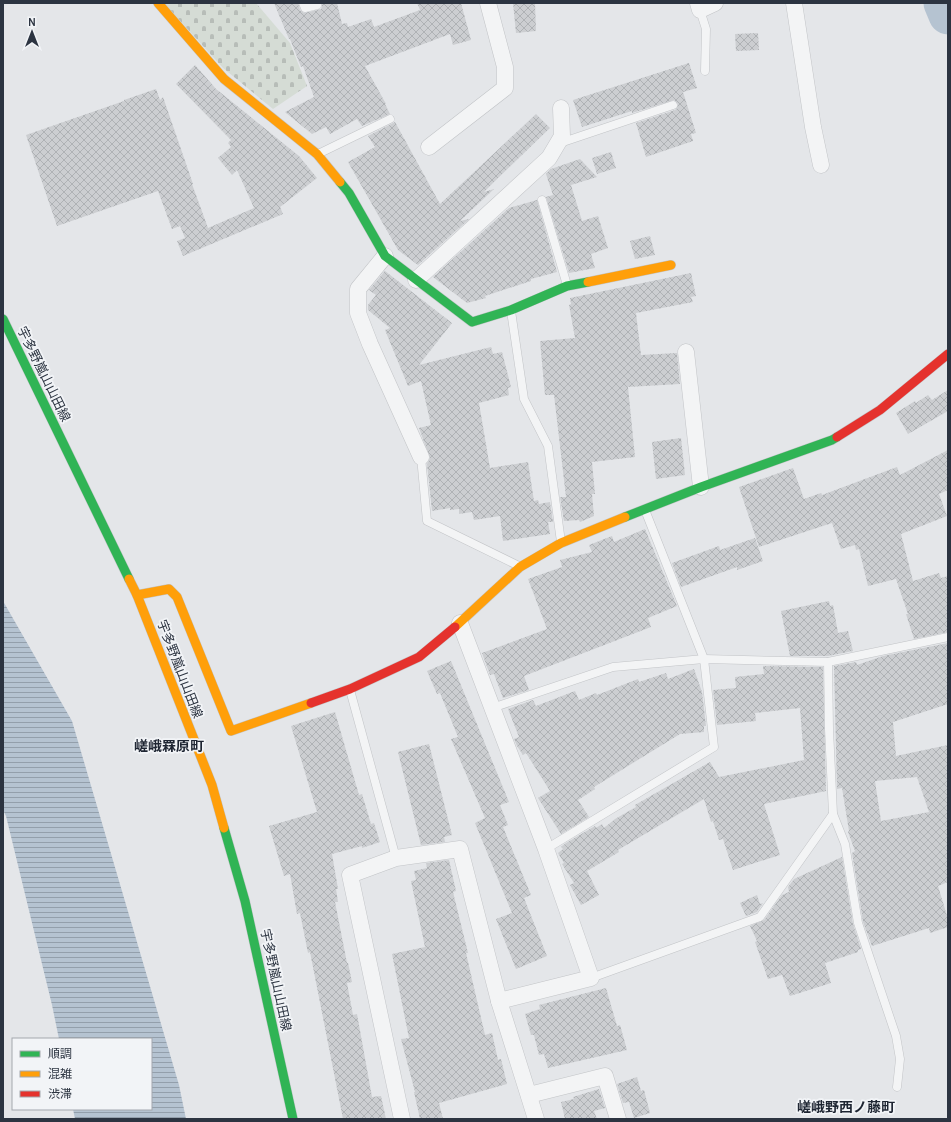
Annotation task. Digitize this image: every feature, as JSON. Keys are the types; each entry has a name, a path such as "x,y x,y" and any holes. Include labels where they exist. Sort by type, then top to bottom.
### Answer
{"street":[{"path":"158,3 224,79 317,154 349,194 384,256 472,322 511,310 568,286 671,264"},
{"path":"429,147 505,88 505,67 488,3"},
{"path":"699,6 716,3"},
{"path":"794,3 812,119 821,165"},
{"path":"416,280 549,158 562,136 561,108"},
{"path":"384,256 358,290 358,313 370,344 421,457"},
{"name":"宇多野嵐山山田線","path":"3,319 137,595 212,785 245,901 292,1119"},
{"path":"686,352 701,487"},
{"path":"137,595 169,589 177,598 231,731 350,689 419,657 460,623 520,567 561,543 701,487 832,440 880,410 948,354"},
{"path":"460,623 546,849 591,978 499,1002"},
{"path":"402,1119 350,875 396,858 460,850 499,1002 536,1119"},
{"path":"529,1095 605,1076 618,1119"}],"lane":[{"path":"303,3 305,8 317,5"},
{"path":"699,6 706,29 706,71"},
{"path":"557,144 673,105"},
{"path":"317,154 390,118"},
{"path":"542,200 568,286"},
{"path":"511,310 524,399 548,446 561,543"},
{"path":"421,457 426,521 520,567"},
{"path":"546,849 714,747 704,659 645,510"},
{"path":"492,708 613,667 704,659 828,662 948,637"},
{"path":"828,662 829,729 833,814 845,844 858,923 896,1036 900,1059 897,1088"},
{"path":"350,689 396,858"},
{"path":"591,978 760,917 833,814"}],"green space":[{"path":"164,3 256,3 290,43 307,86 273,109 223,68"}],"water":[{"path":"3,601 72,721 179,1085 186,1119 75,1119 73,1110 152,1110 152,1038 59,1038 6,816 3,810"}],"building":[{"path":"274,3 298,3 300,10 304,13 321,9 322,3 337,3 342,24 347,23 348,27 371,19 374,27 420,10 417,3 461,3 471,40 453,45 450,34 365,66 390,114 362,126 357,119 330,134 326,127 312,134 285,112 314,97 303,66 301,67"},
{"path":"513,3 535,3 536,31 516,33"},
{"path":"758,33 759,50 736,51 735,34"},
{"path":"689,63 697,88 683,92 696,133 691,134 693,141 646,157 636,123 675,110 678,104 674,100 632,113 632,111 582,127 573,100"},
{"path":"195,65 216,89 299,156 317,178 280,207 283,214 183,256 177,241 185,238 180,226 172,229 158,191 57,226 26,135 156,89 160,100 163,97 208,228 254,208 237,170 232,175 218,158 231,147 228,143 231,140 176,84"},
{"path":"536,114 550,128 484,192 494,189 460,221 469,219 418,265 398,250 348,162 375,147 368,136 395,122 440,204"},
{"path":"611,152 616,168 597,174 592,158"},
{"path":"580,159 597,177 571,185 582,221 598,216 608,248 591,254 595,268 569,273 546,197 553,195 546,174 551,169"},
{"path":"537,200 557,272 531,279 531,281 485,296 486,298 467,303 433,277 509,208"},
{"path":"650,236 655,255 635,259 630,241"},
{"path":"385,271 452,323 419,365 491,347 493,354 502,352 511,387 508,388 509,395 479,403 490,468 528,462 534,501 538,500 539,504 550,502 553,522 548,522 550,534 503,541 500,516 474,520 472,512 459,514 459,509 450,510 450,508 432,511 427,464 430,458 419,428 431,425 421,381 408,386 385,330 390,328 368,310 368,305 376,295 369,290"},
{"path":"691,273 696,296 691,297 693,302 636,313 641,355 677,353 680,384 628,387 635,457 592,462 595,494 592,494 594,516 580,522 579,520 564,521 560,497 566,497 554,395 545,395 540,341 575,338 569,305 571,304 570,298"},
{"path":"948,390 948,411 908,434 896,413 928,395 932,400"},
{"path":"681,438 685,475 656,479 652,442"},
{"path":"948,450 948,490 939,494 947,516 901,534 913,581 939,573 941,578 948,576 948,632 914,639 906,614 908,614 896,579 868,586 859,549 856,550 855,545 841,549 832,523 759,547 739,487 793,468 804,499 821,493 822,495 897,467 900,475"},
{"path":"645,529 677,606 648,618 651,627 524,676 529,690 503,698 494,674 490,675 482,653 547,629 528,579 562,567 560,560 592,552 589,545 612,536 614,542"},
{"path":"755,538 763,561 737,570 737,567 681,587 672,563 719,546 720,550"},
{"path":"829,601 830,606 833,605 838,633 848,631 853,651 828,656 790,656 781,611"},
{"path":"948,643 948,704 893,722 896,756 948,745 948,882 938,886 948,919 948,927 930,933 929,928 872,946 863,922 852,853 855,851 848,832 842,788 837,789 834,666 856,662 857,665 883,656","holes":["917,777 929,812 881,821 875,781"]},
{"path":"451,661 509,802 500,805 508,825 503,827 531,895 524,898 547,956 516,969 496,919 512,913 475,823 485,818 451,739 458,737 440,693 437,694 427,671"},
{"path":"763,666 823,667 826,791 764,804 780,855 733,870 723,839 719,840 713,821 711,822 704,799 618,850 619,852 587,871 599,895 581,905 570,885 574,883 562,864 564,863 558,853 563,849 561,847 566,843 595,826 596,828 602,824 604,828 615,819 636,807 635,805 710,762 719,777 804,760 800,708 755,713 756,721 717,725 713,690 736,688 735,677 764,674"},
{"path":"694,669 702,692 706,726 704,726 704,732 680,734 594,787 595,789 578,800 589,817 561,834 538,798 550,791 526,753 523,755 517,746 514,739 519,737 508,709 533,700 536,706 575,691 579,700 596,693 597,695 638,679 639,682 666,673 668,679"},
{"path":"335,712 359,795 362,794 371,824 374,823 380,842 362,848 362,846 332,854 338,889 336,889 338,902 335,902 352,982 347,983 353,1015 357,1014 372,1097 381,1096 386,1119 343,1119 310,952 308,953 300,913 297,914 290,874 284,876 269,826 317,812 291,726"},
{"path":"429,744 452,835 444,837 445,842 421,845 398,752"},
{"path":"842,857 853,924 861,949 858,950 858,952 825,963 831,983 790,996 782,975 768,979 755,942 757,941 750,926 764,920 782,895 789,892 788,887 794,879"},
{"path":"449,860 456,891 453,892 468,953 466,953 485,1035 492,1033 498,1060 501,1059 507,1084 439,1103 443,1119 420,1119 415,1092 401,1039 409,1038 392,954 425,947 411,881 416,880 414,871 427,868 426,863"},
{"path":"757,895 760,904 763,903 757,912 746,916 740,903"},
{"path":"606,988 617,1026 620,1025 627,1050 548,1068 544,1054 539,1055 534,1035 531,1035 525,1014 540,1009 539,1005"},
{"path":"637,1077 641,1091 644,1090 650,1113 634,1118 629,1102 623,1103 617,1084"},
{"path":"599,1089 605,1108 594,1111 597,1119 565,1119 561,1102 574,1099 573,1097"}],"waterway":[{"path":"943,3 948,15"}],"traffic: fast":[{"path":"340,182 349,193 385,256 472,322 511,310 567,286 588,282"},
{"path":"3,319 129,579"},
{"path":"625,517 701,487 837,437"},
{"path":"224,828 245,901 293,1119"}],"traffic: slow":[{"path":"158,3 224,79 317,154 340,182"},
{"path":"588,282 671,265"},
{"path":"455,627 520,567 561,543 625,517"},
{"path":"129,579 137,595 212,785 224,828"},
{"path":"137,595 169,589 177,597 231,731 311,703"}],"traffic: jam":[{"path":"837,437 880,410 948,354"},
{"path":"311,703 350,689 419,657 455,627"}],"district":[{"name":"嵯峨罧原町","path":"169,746"},
{"name":"嵯峨野西ノ藤町","path":"846,1107"}]}
